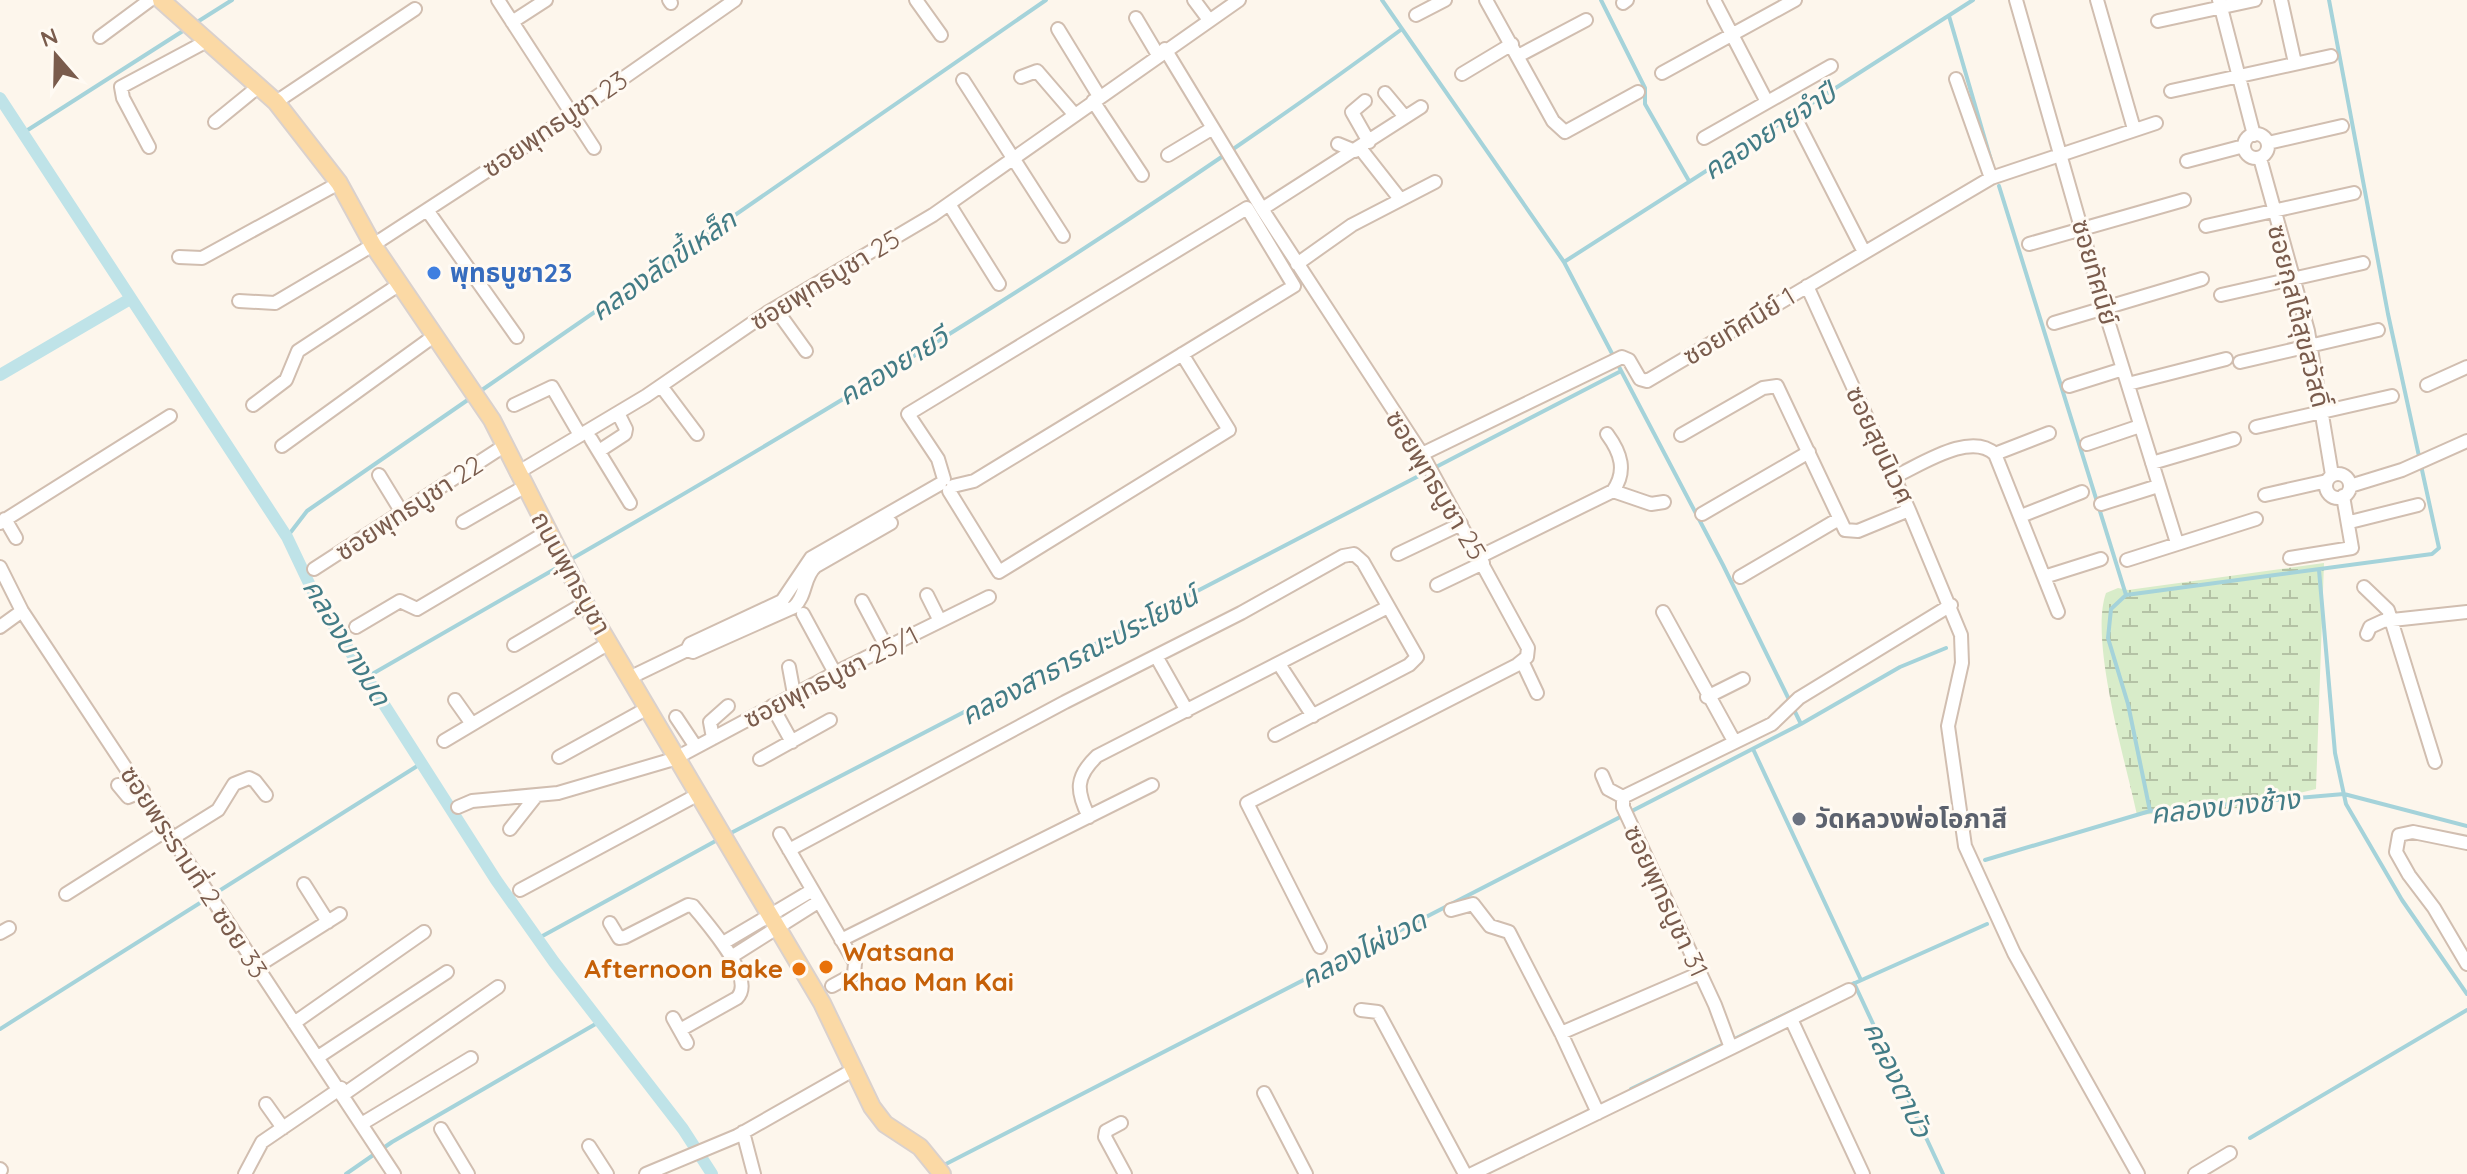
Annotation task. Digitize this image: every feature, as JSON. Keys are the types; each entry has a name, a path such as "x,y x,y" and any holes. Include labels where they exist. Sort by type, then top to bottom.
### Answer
{"main road":[{"name":"ถนนพุทธบูชา","path":"160,0 276,102 339,183 373,245 492,420 563,564 674,759 822,1003 878,1116 920,1147 941,1173"}],"street":[{"path":"100,37 160,0"},
{"path":"498,0 594,148"},
{"path":"512,22 546,0"},
{"name":"ซอยพุทธบูชา 23","path":"239,301 275,303 373,245 572,115 735,0"},
{"path":"917,0 941,35"},
{"path":"1194,0 1209,20"},
{"name":"ซอยพุทธบูชา 25","path":"463,522 775,308 860,261 949,204 1239,0"},
{"path":"1416,15 1445,0"},
{"path":"1486,0 1553,121 1565,132 1638,92"},
{"path":"1714,0 1767,102"},
{"path":"1662,73 1795,0"},
{"name":"ซอยทัศนีย์","path":"2016,0 2104,308 2177,543"},
{"path":"2097,0 2134,129"},
{"path":"2158,21 2220,4 2255,0"},
{"path":"2281,0 2295,63"},
{"path":"2220,4 2254,135"},
{"path":"276,102 415,9"},
{"path":"1136,18 1162,52"},
{"path":"1462,74 1586,20"},
{"path":"1058,29 1142,175"},
{"path":"149,147 123,98 121,87 202,38"},
{"name":"ซอยพุทธบูชา 25","path":"1162,52 1422,454 1524,638 1527,657 1522,661 1537,693"},
{"path":"2171,91 2331,56"},
{"path":"1704,138 1831,66"},
{"path":"1021,77 1037,71 1074,114"},
{"path":"1956,79 1991,178"},
{"path":"963,80 1063,236"},
{"path":"215,122 258,87"},
{"path":"1385,93 1405,117"},
{"path":"1365,101 1352,112 1361,147 1400,199"},
{"path":"1262,209 1421,107"},
{"name":"ซอยทัศนีย์ 1","path":"1422,454 1617,360 1629,360 1640,379 1647,381 1809,290 1863,250 1991,178 2061,152 2156,123"},
{"path":"1799,125 1863,250"},
{"path":"2268,143 2342,126"},
{"path":"1168,155 1213,128"},
{"path":"2244,146 2249,156 2260,158 2268,149 2268,143 2265,138 2254,135"},
{"path":"2187,161 2244,146 2254,135"},
{"path":"1338,144 1361,147"},
{"name":"ซอยกุสโต้สุขสวัสดิ์","path":"2260,158 2310,343 2323,412 2329,478"},
{"path":"1297,264 1345,229 1435,182"},
{"path":"179,257 202,258 339,183"},
{"path":"2206,226 2354,193"},
{"path":"2029,244 2184,200"},
{"path":"949,204 999,284"},
{"path":"629,678 687,650 690,644 782,601 811,558 946,486 974,481 1182,354 1294,286 1247,208 908,414 938,459 946,486 999,572 1229,430 1182,354"},
{"path":"427,210 517,337"},
{"path":"2221,295 2363,263"},
{"path":"2054,323 2202,279"},
{"path":"253,405 286,380 298,351 400,284"},
{"name":"ซอยสุขนิเวศ","path":"1809,290 1951,605 1963,649 1948,726 1965,846 2014,953 2138,1174"},
{"path":"364,308 371,321"},
{"path":"775,308 806,351"},
{"path":"2240,362 2310,343 2378,330"},
{"path":"282,446 434,336"},
{"path":"2128,384 2226,359"},
{"path":"2427,385 2467,367"},
{"path":"2069,386 2123,369"},
{"path":"1681,435 1771,385 1782,392 1837,520 1851,532 1909,510"},
{"path":"661,386 697,434"},
{"path":"514,405 552,387 585,437 599,451 630,503"},
{"path":"2256,427 2392,396"},
{"path":"599,451 625,434 626,429 618,413"},
{"path":"16,538 3,521 170,416"},
{"path":"2087,444 2140,426"},
{"path":"1995,454 2049,433"},
{"path":"1437,585 1613,491 1620,481 1621,460 1607,434"},
{"path":"2152,463 2234,439"},
{"path":"2329,478 2330,495 2347,491 2467,441"},
{"path":"1894,477 1974,444 1983,444 1995,454 2058,612"},
{"name":"ซอยพุทธบูชา 22","path":"314,569 504,446"},
{"path":"1702,514 1809,452"},
{"path":"379,475 401,511"},
{"path":"2265,495 2344,475 2352,548 2290,558"},
{"path":"2101,504 2158,486"},
{"path":"1613,491 1651,504 1664,502"},
{"path":"2021,516 2082,492"},
{"path":"2350,522 2418,505"},
{"path":"2127,560 2256,519"},
{"path":"1740,577 1837,520"},
{"path":"1398,554 1461,524"},
{"path":"356,627 400,601 412,610 417,609 547,532"},
{"path":"789,850 1343,556 1354,554 1363,562 1417,657 1414,662 1275,735"},
{"path":"2044,577 2101,559"},
{"name":"ซอยพระรามที่ 2 ซอย 33","path":"0,567 22,611 394,1174"},
{"path":"2364,587 2385,604 2435,762"},
{"path":"927,595 940,621"},
{"name":"ซอยพุทธบูชา 25/1","path":"458,807 472,801 536,796 611,779 674,759 794,694 989,597"},
{"path":"862,601 887,648"},
{"path":"514,645 585,603"},
{"name":"ซอยพุทธบูชา 31","path":"1730,1045 1625,808 1734,741 1782,717 1799,698 1951,605"},
{"path":"1089,817 1078,789 1083,770 1097,756 1388,607"},
{"path":"0,627 22,611"},
{"path":"1663,612 1707,697 1734,741"},
{"path":"2367,634 2373,624 2391,620 2467,612"},
{"path":"803,614 835,673"},
{"path":"444,741 609,643"},
{"path":"1156,656 1187,711"},
{"path":"1320,947 1247,803 1522,661"},
{"path":"1279,664 1313,716"},
{"path":"789,667 794,694"},
{"path":"1707,697 1743,679"},
{"path":"455,700 472,724"},
{"path":"713,738 710,722 728,706"},
{"path":"772,706 792,742"},
{"path":"559,757 646,709"},
{"path":"676,717 696,747"},
{"path":"760,759 830,720"},
{"path":"1602,775 1608,789 1625,808"},
{"path":"66,894 218,810 234,784 243,779 255,781 266,795"},
{"path":"118,785 128,797 143,791"},
{"path":"841,940 1152,785"},
{"path":"520,890 697,795"},
{"path":"510,829 536,796"},
{"path":"2467,843 2413,832 2399,835 2396,841 2396,852 2409,875 2434,908 2467,964"},
{"path":"780,834 856,969 832,986"},
{"path":"304,884 328,922"},
{"path":"731,957 773,922 815,896"},
{"path":"1451,910 1473,904 1490,926 1509,932 1598,1113"},
{"path":"610,923 619,938 625,937 688,905 693,906 723,943 744,982 742,994 677,1024 687,1043"},
{"path":"256,967 340,914"},
{"path":"723,943 773,922"},
{"path":"294,1023 424,932"},
{"path":"318,1057 447,972"},
{"path":"1561,1033 1700,973"},
{"path":"245,1174 262,1142 498,987"},
{"path":"1472,1174 1730,1045 1849,990"},
{"path":"1361,1010 1378,1012 1465,1174"},
{"path":"1791,1019 1863,1174"},
{"path":"363,1123 471,1058"},
{"path":"648,1173 740,1134 853,1070"},
{"path":"1264,1093 1306,1174"},
{"path":"266,1104 283,1128"},
{"path":"1121,1123 1106,1131 1105,1137 1125,1174"},
{"path":"441,1129 468,1174"},
{"path":"740,1134 754,1174"},
{"path":"589,1146 607,1174"},
{"path":"2195,1174 2230,1153"}],"green space":[{"path":"2324,563 2316,789 2238,808 2137,815 2105,670 2102,614 2106,593 2118,588 2128,590"}],"waterway":[{"path":"194,24 232,0"},
{"name":"คลองลัดขี้เหล็ก","path":"479,392 1046,0"},
{"path":"1382,0 1564,262 1723,565 1801,724"},
{"path":"1601,0 1645,88 1645,104 1689,181"},
{"name":"คลองยายจำปี","path":"1564,262 1973,0"},
{"path":"2126,595 2432,554 2439,548 2388,314 2329,0"},
{"path":"1949,16 1993,167"},
{"path":"23,133 186,29"},
{"name":"คลองยายวี","path":"568,561 992,307 1200,172 1402,29"},
{"name":"คลองบางมด","path":"0,98 287,537 316,598 496,880 554,962 683,1129 712,1174"},
{"path":"1999,186 2126,595 2111,609 2108,638 2128,704 2150,811"},
{"path":"0,375 130,299"},
{"name":"คลองสาธารณะประโยชน์","path":"729,834 1621,371"},
{"name":"คลองลัดขี้เหล็ก","path":"287,537 307,511 472,397"},
{"name":"คลองยายวี","path":"367,677 560,566"},
{"path":"2319,570 2335,753 2346,804 2402,900 2467,994"},
{"name":"คลองไผ่ขวด","path":"942,1166 1801,724 1900,667 1946,648"},
{"path":"1753,749 1861,980"},
{"path":"0,1029 422,763"},
{"name":"คลองบางช้าง","path":"1985,860 2150,811 2344,794 2467,826"},
{"name":"คลองสาธารณะประโยชน์","path":"537,939 721,838"},
{"path":"1846,987 1987,924"},
{"name":"คลองตาบัว","path":"1854,983 1943,1174"},
{"path":"1631,1089 1805,1005"},
{"path":"2250,1138 2467,1010"},
{"path":"346,1174 392,1142 599,1022"}],"place":[{"name":"พุทธบูชา23","path":"434,273"},
{"name":"วัดหลวงพ่อโอภาสี","path":"1799,819"},
{"name":"Watsana Khao Man Kai","path":"826,967"},
{"name":"Afternoon Bake","path":"799,969"}]}
